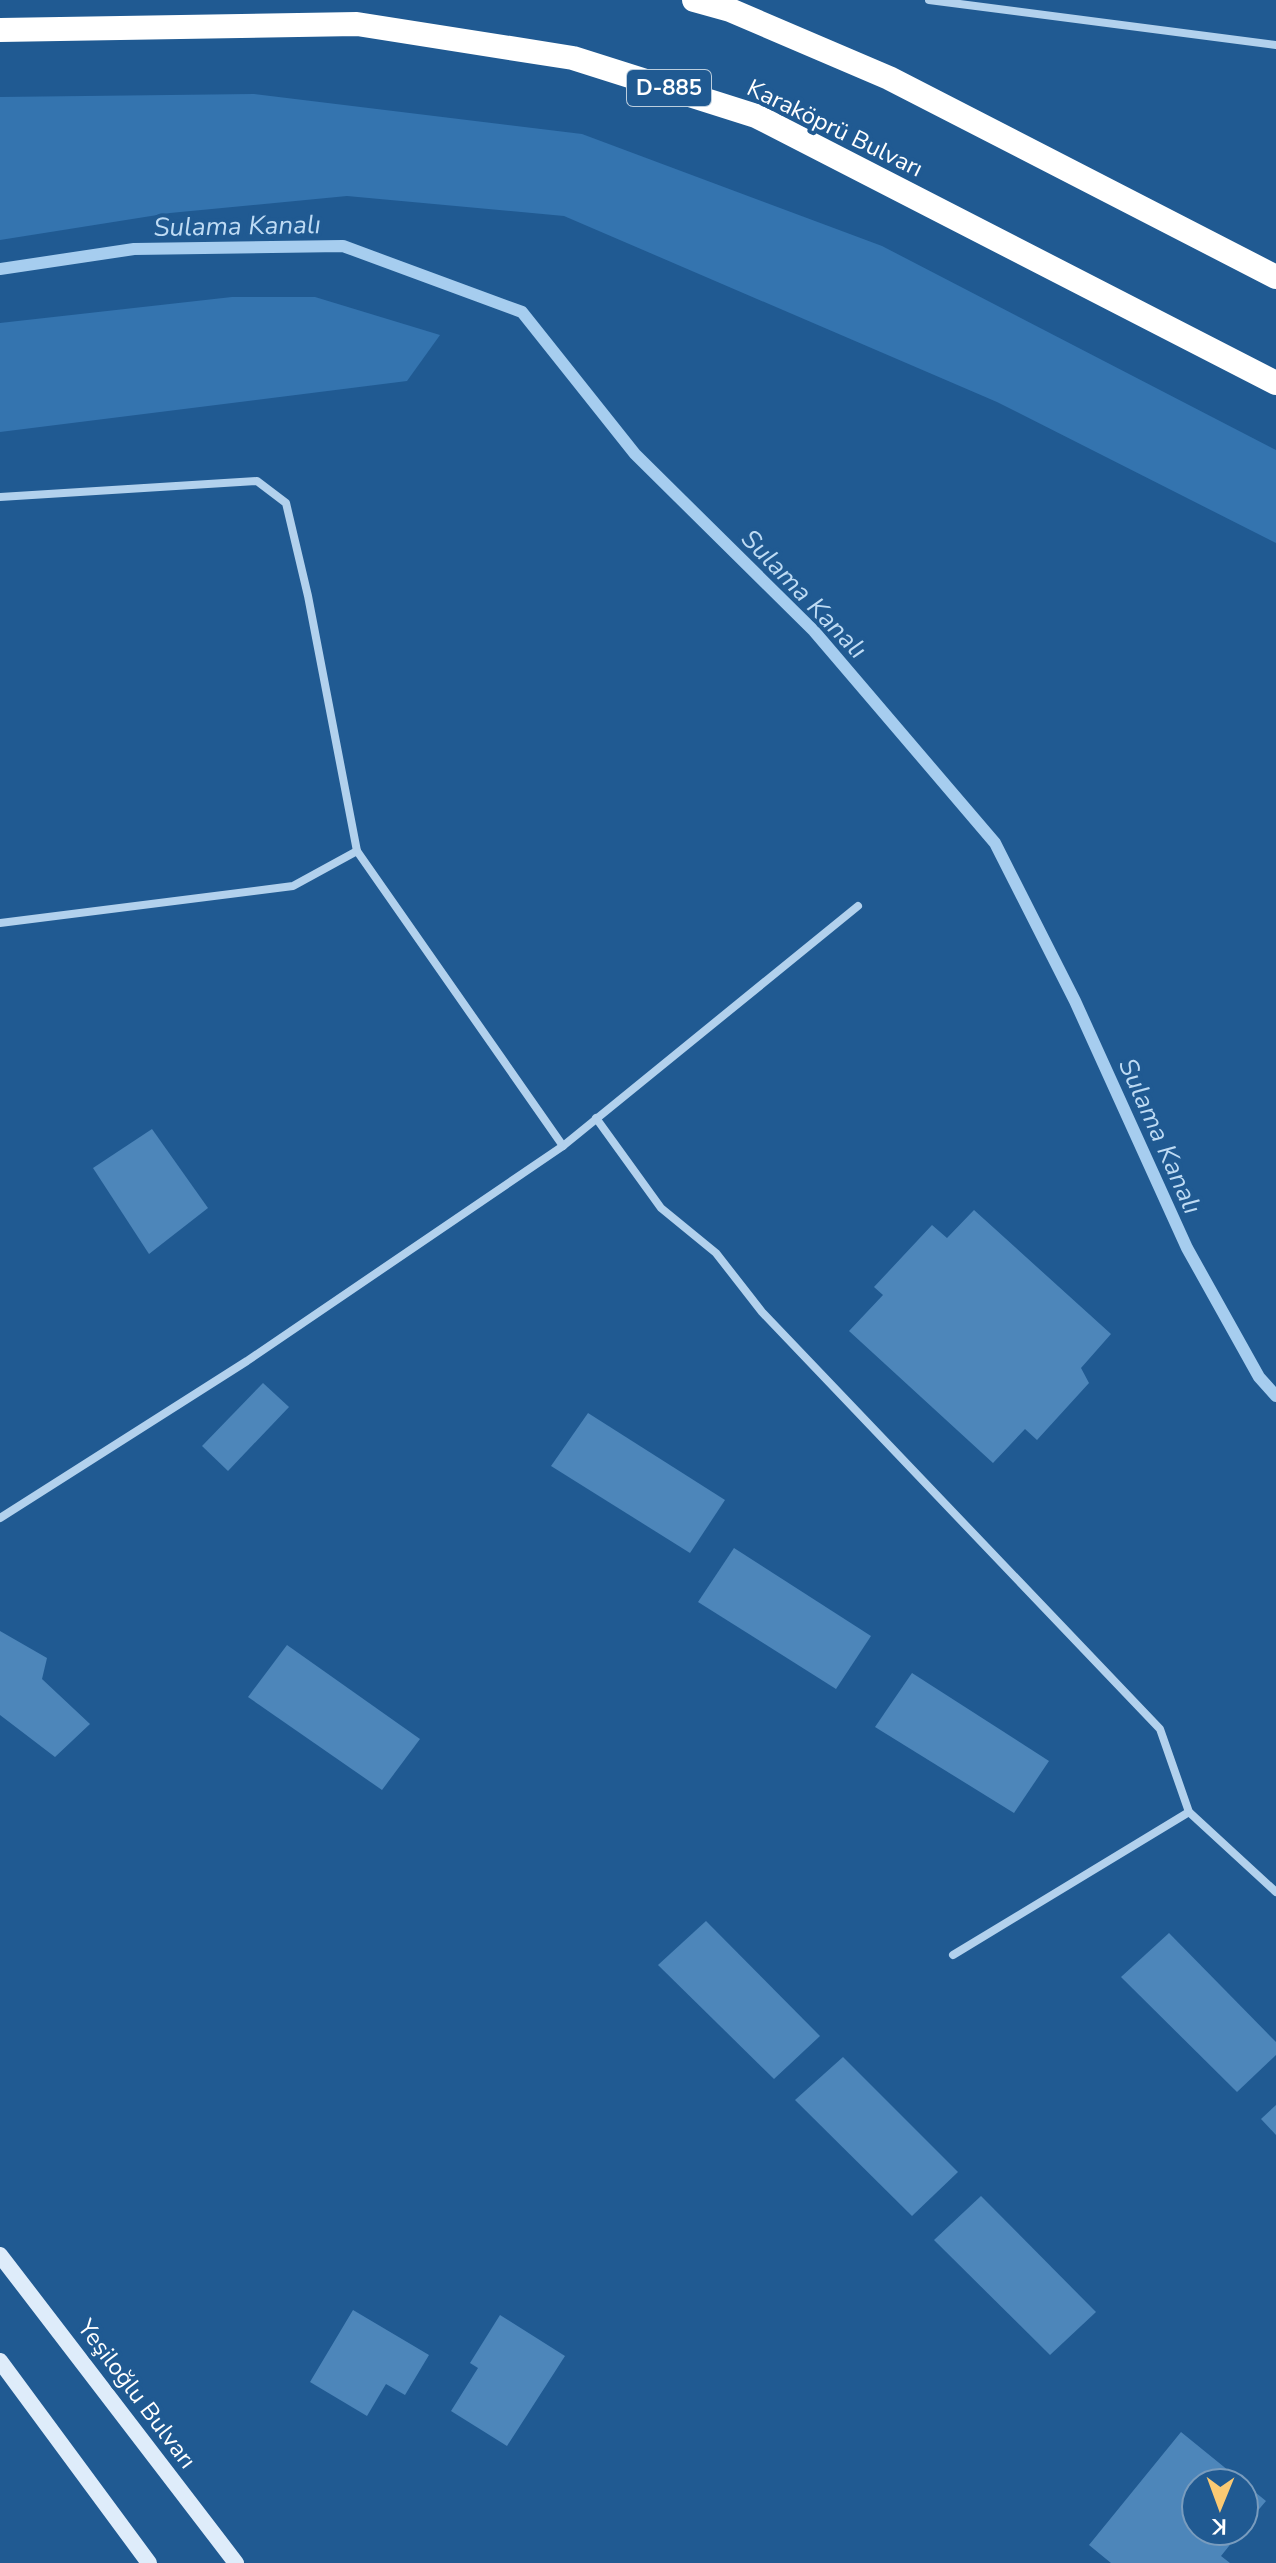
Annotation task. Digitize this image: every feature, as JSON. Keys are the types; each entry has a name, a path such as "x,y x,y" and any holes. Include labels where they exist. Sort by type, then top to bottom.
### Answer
{"highway":[{"path":"694,0 730,10 889,78 1276,277"},
{"name":"Karaköprü Bulvarı","path":"0,30 357,24 573,58 756,116 1276,383"}],"main road":[{"name":"Yeşiloğlu Bulvarı","path":"0,2255 236,2563"},
{"path":"0,2361 149,2563"}],"street":[{"path":"929,0 1276,45"},
{"path":"0,497 257,481 286,503 308,596 357,851 563,1146"},
{"path":"0,923 293,886 357,851"},
{"path":"0,1518 247,1361 563,1146 858,906"},
{"path":"596,1118 661,1208 716,1253 762,1312 1160,1729 1189,1812 1276,1892"},
{"path":"953,1955 1189,1812"}],"shaded area":[{"path":"254,94 582,134 882,246 1276,450 1276,543 997,402 564,216 347,196 170,213 0,240 0,97"},
{"path":"232,297 315,297 440,335 407,381 0,432 0,323"}],"building":[{"path":"152,1129 208,1208 149,1254 93,1168"},
{"path":"974,1210 1111,1334 1081,1368 1089,1383 1037,1440 1025,1429 993,1463 849,1331 883,1295 874,1287 932,1225 947,1238"},
{"path":"263,1383 289,1407 228,1471 202,1446"},
{"path":"588,1413 725,1500 690,1553 551,1466"},
{"path":"734,1548 871,1636 836,1689 698,1602"},
{"path":"0,1631 47,1658 42,1679 90,1724 55,1757 0,1715"},
{"path":"287,1645 420,1739 382,1790 248,1697"},
{"path":"912,1673 1049,1761 1014,1813 875,1727"},
{"path":"706,1921 820,2036 774,2079 658,1965"},
{"path":"1169,1933 1276,2042 1276,2055 1237,2092 1121,1977"},
{"path":"843,2057 958,2172 912,2216 795,2100"},
{"path":"1276,2105 1276,2135 1261,2119"},
{"path":"981,2196 1096,2312 1050,2355 934,2240"},
{"path":"353,2310 429,2355 405,2395 386,2384 367,2416 310,2382"},
{"path":"500,2315 565,2356 507,2446 451,2411 478,2368 470,2363"},
{"path":"1181,2432 1224,2467 1180,2467 1180,2547 1228,2547 1221,2556 1230,2563 1111,2563 1089,2545"}],"waterway":[{"name":"Sulama Kanalı","path":"0,269 134,249 343,246 522,312 635,454 814,631 995,843 1075,1001 1187,1248 1259,1377 1276,1396"}]}
